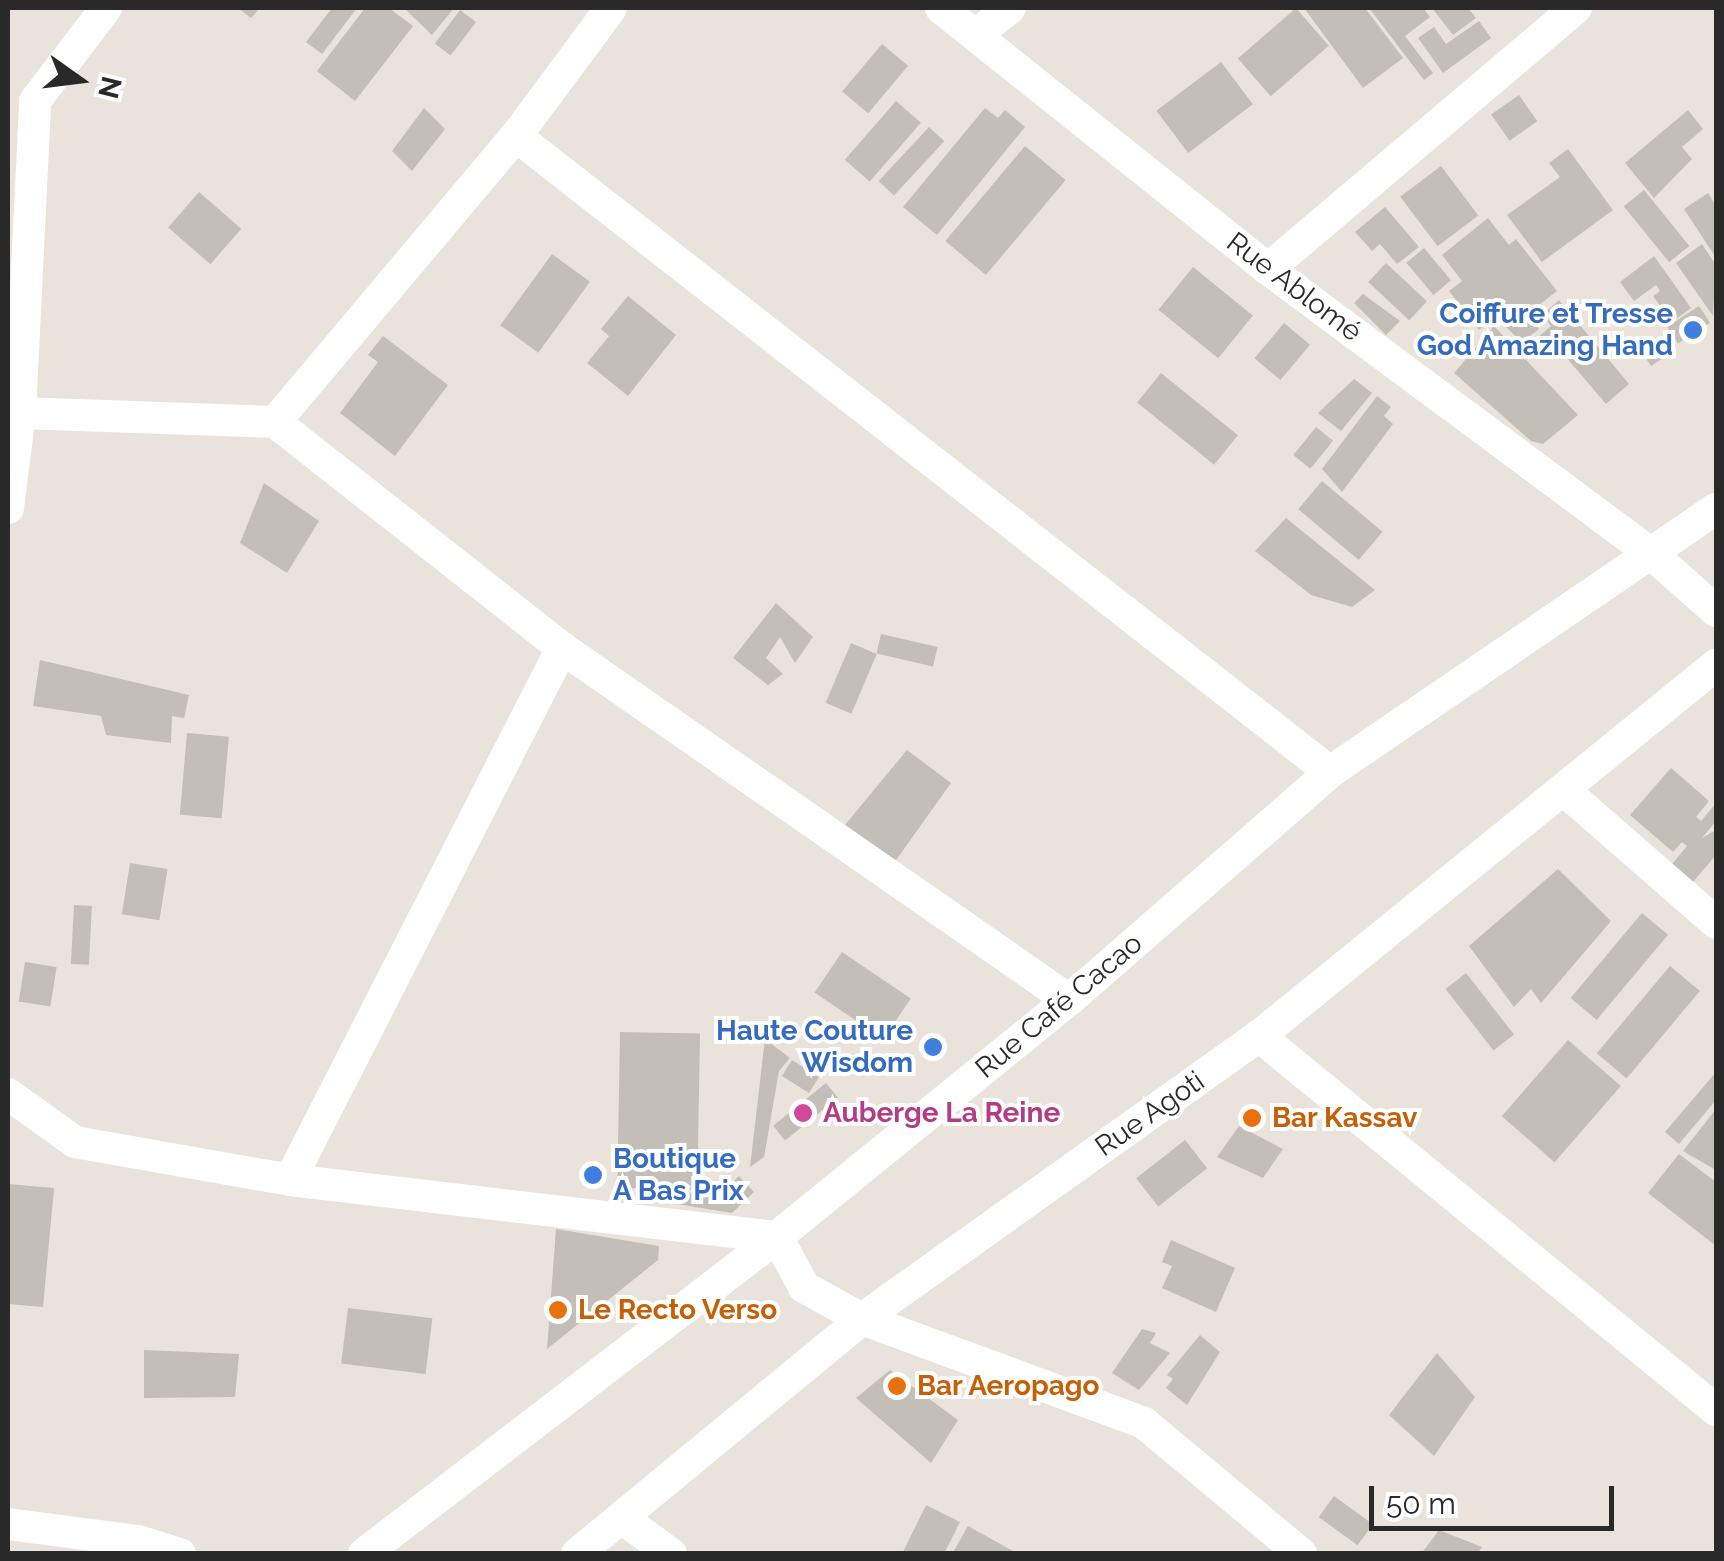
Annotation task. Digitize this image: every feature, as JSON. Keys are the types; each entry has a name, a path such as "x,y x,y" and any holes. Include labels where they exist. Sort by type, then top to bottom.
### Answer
{"street":[{"path":"8,508 20,413 21,98 106,8"},
{"path":"275,422 516,136 611,8"},
{"name":"Rue Ablomé","path":"941,8 1268,269 1654,556 1716,611"},
{"path":"976,35 1010,8"},
{"path":"1268,269 1576,8"},
{"path":"516,136 1330,772"},
{"path":"20,413 275,422 562,648 1069,1000"},
{"name":"Rue Café Cacao","path":"364,1554 777,1237 1069,1000 1330,772 1654,556 1716,509"},
{"path":"290,1180 562,648"},
{"name":"Rue Agoti","path":"577,1554 862,1319 1260,1036 1566,792 1716,665"},
{"path":"1566,792 1716,923"},
{"path":"1260,1036 1716,1410"},
{"path":"8,1094 75,1142 290,1180 777,1237 804,1287 862,1319 1144,1423 1301,1554"},
{"path":"622,1518 671,1554"},
{"path":"8,1524 138,1540 180,1554"}],"building":[{"path":"238,8 260,8 251,18"},
{"path":"332,8 357,8 322,54 306,42"},
{"path":"365,8 389,8 413,26 355,101 317,71"},
{"path":"404,8 454,8 432,35"},
{"path":"1296,8 1329,46 1271,96 1238,59"},
{"path":"1304,8 1365,8 1403,58 1363,88"},
{"path":"1369,8 1423,8 1430,17 1405,36 1433,73 1424,80"},
{"path":"1432,8 1468,8 1476,18 1453,35"},
{"path":"460,10 476,22 451,56 435,44"},
{"path":"1479,21 1491,38 1443,73 1418,38 1434,27 1446,44"},
{"path":"882,44 908,66 868,113 842,91"},
{"path":"1221,62 1253,104 1188,153 1156,111"},
{"path":"1519,95 1537,121 1510,141 1491,115"},
{"path":"896,101 921,123 870,182 845,160"},
{"path":"424,108 445,129 412,171 392,151"},
{"path":"985,108 998,118 1005,110 1025,127 937,235 903,207"},
{"path":"1688,110 1703,129 1682,147 1692,159 1654,198 1625,163"},
{"path":"929,127 944,141 894,195 879,181"},
{"path":"1025,146 1066,180 986,275 945,241"},
{"path":"1568,149 1613,210 1542,262 1507,215 1560,177 1549,163"},
{"path":"1441,166 1478,216 1438,246 1400,197"},
{"path":"1644,190 1689,246 1669,262 1624,206"},
{"path":"199,192 241,229 210,264 168,227"},
{"path":"1708,193 1716,206 1716,258 1684,209"},
{"path":"1385,207 1419,247 1397,264 1380,244 1372,251 1355,232"},
{"path":"1488,218 1509,245 1516,239 1557,291 1527,314 1539,329 1522,342 1495,317 1479,330 1449,291 1462,281 1442,255"},
{"path":"1702,244 1716,265 1713,316 1676,263"},
{"path":"1424,248 1451,280 1433,295 1406,263"},
{"path":"552,254 590,282 538,353 500,325"},
{"path":"1654,256 1691,308 1672,322 1653,296 1660,291 1656,285 1634,301 1620,282"},
{"path":"1386,263 1427,301 1409,320 1368,282"},
{"path":"1193,267 1253,315 1218,358 1158,310"},
{"path":"1363,294 1400,321 1386,335 1354,303"},
{"path":"628,296 676,335 628,396 587,363 609,336 601,329"},
{"path":"1559,300 1629,384 1606,404 1565,356 1560,360 1536,339 1551,326 1542,315"},
{"path":"1699,306 1710,323 1678,343 1667,327"},
{"path":"1284,323 1310,345 1280,380 1254,358"},
{"path":"1494,326 1578,415 1543,444 1531,441 1454,373"},
{"path":"383,336 448,385 395,456 340,413 378,362 368,355"},
{"path":"1666,336 1675,350 1651,366 1642,352"},
{"path":"1161,373 1238,435 1214,465 1137,403"},
{"path":"1354,379 1372,393 1341,431 1318,413"},
{"path":"1377,396 1391,407 1384,416 1393,424 1342,492 1322,469"},
{"path":"1316,427 1333,441 1310,469 1293,455"},
{"path":"1322,481 1383,532 1359,560 1298,509"},
{"path":"264,483 319,521 287,573 240,543"},
{"path":"1286,518 1375,590 1352,607 1311,595 1255,551"},
{"path":"776,603 813,637 795,663 780,637 766,658 783,674 768,685 733,658"},
{"path":"881,634 938,647 933,667 877,653"},
{"path":"851,643 877,654 851,714 826,703"},
{"path":"40,660 189,695 184,718 172,716 171,743 106,735 101,716 33,706"},
{"path":"187,733 229,737 222,818 180,815"},
{"path":"907,750 951,783 884,877 835,837"},
{"path":"1671,768 1709,801 1696,817 1701,821 1716,803 1716,821 1702,838 1716,830 1716,855 1693,882 1672,864 1687,846 1682,842 1673,852 1630,815"},
{"path":"130,863 168,869 159,920 122,914"},
{"path":"1558,869 1611,921 1541,1003 1531,989 1514,1007 1469,946"},
{"path":"74,905 92,906 89,965 71,964"},
{"path":"1642,913 1668,935 1597,1020 1571,998"},
{"path":"842,952 911,998 883,1039 815,993"},
{"path":"25,962 57,967 50,1007 19,1002"},
{"path":"1670,966 1700,991 1627,1078 1597,1053"},
{"path":"1466,973 1514,1034 1494,1050 1446,989"},
{"path":"620,1032 700,1033 697,1189 617,1188"},
{"path":"765,1039 790,1058 779,1071 764,1157 750,1167"},
{"path":"1568,1040 1621,1086 1555,1162 1502,1116"},
{"path":"792,1060 819,1077 809,1093 782,1076"},
{"path":"1716,1072 1716,1100 1679,1144 1665,1132"},
{"path":"826,1083 838,1098 785,1141 773,1126"},
{"path":"1716,1109 1716,1166 1714,1169 1683,1151"},
{"path":"1239,1126 1283,1149 1263,1178 1217,1157"},
{"path":"1185,1140 1207,1168 1158,1207 1136,1178"},
{"path":"1679,1154 1716,1182 1716,1246 1648,1193"},
{"path":"739,1176 754,1192 732,1213 677,1204 680,1191 717,1197"},
{"path":"8,1184 54,1188 43,1307 8,1304"},
{"path":"556,1229 659,1246 658,1260 547,1349"},
{"path":"1171,1240 1235,1268 1216,1312 1162,1288 1172,1266 1162,1262"},
{"path":"348,1308 432,1318 426,1374 341,1364"},
{"path":"1142,1329 1156,1333 1150,1343 1170,1353 1139,1390 1112,1373"},
{"path":"1200,1335 1220,1352 1187,1405 1166,1388 1173,1379 1167,1375"},
{"path":"144,1350 239,1354 235,1397 144,1398"},
{"path":"1437,1353 1475,1397 1434,1456 1389,1415"},
{"path":"890,1370 958,1420 931,1463 856,1398"},
{"path":"1334,1496 1373,1524 1358,1545 1319,1517"},
{"path":"926,1505 960,1522 944,1554 902,1554"},
{"path":"968,1526 1013,1551 1012,1554 952,1554"},
{"path":"1439,1530 1482,1547 1477,1554 1421,1554"}],"place":[{"name":"Coiffure et Tresse God Amazing Hand","path":"1693,330"},
{"name":"Haute Couture Wisdom","path":"933,1047"},
{"name":"Auberge La Reine","path":"803,1113"},
{"name":"Bar Kassav","path":"1252,1118"},
{"name":"Boutique A Bas Prix","path":"593,1175"},
{"name":"Le Recto Verso","path":"558,1310"},
{"name":"Bar Aeropago","path":"897,1386"}]}
